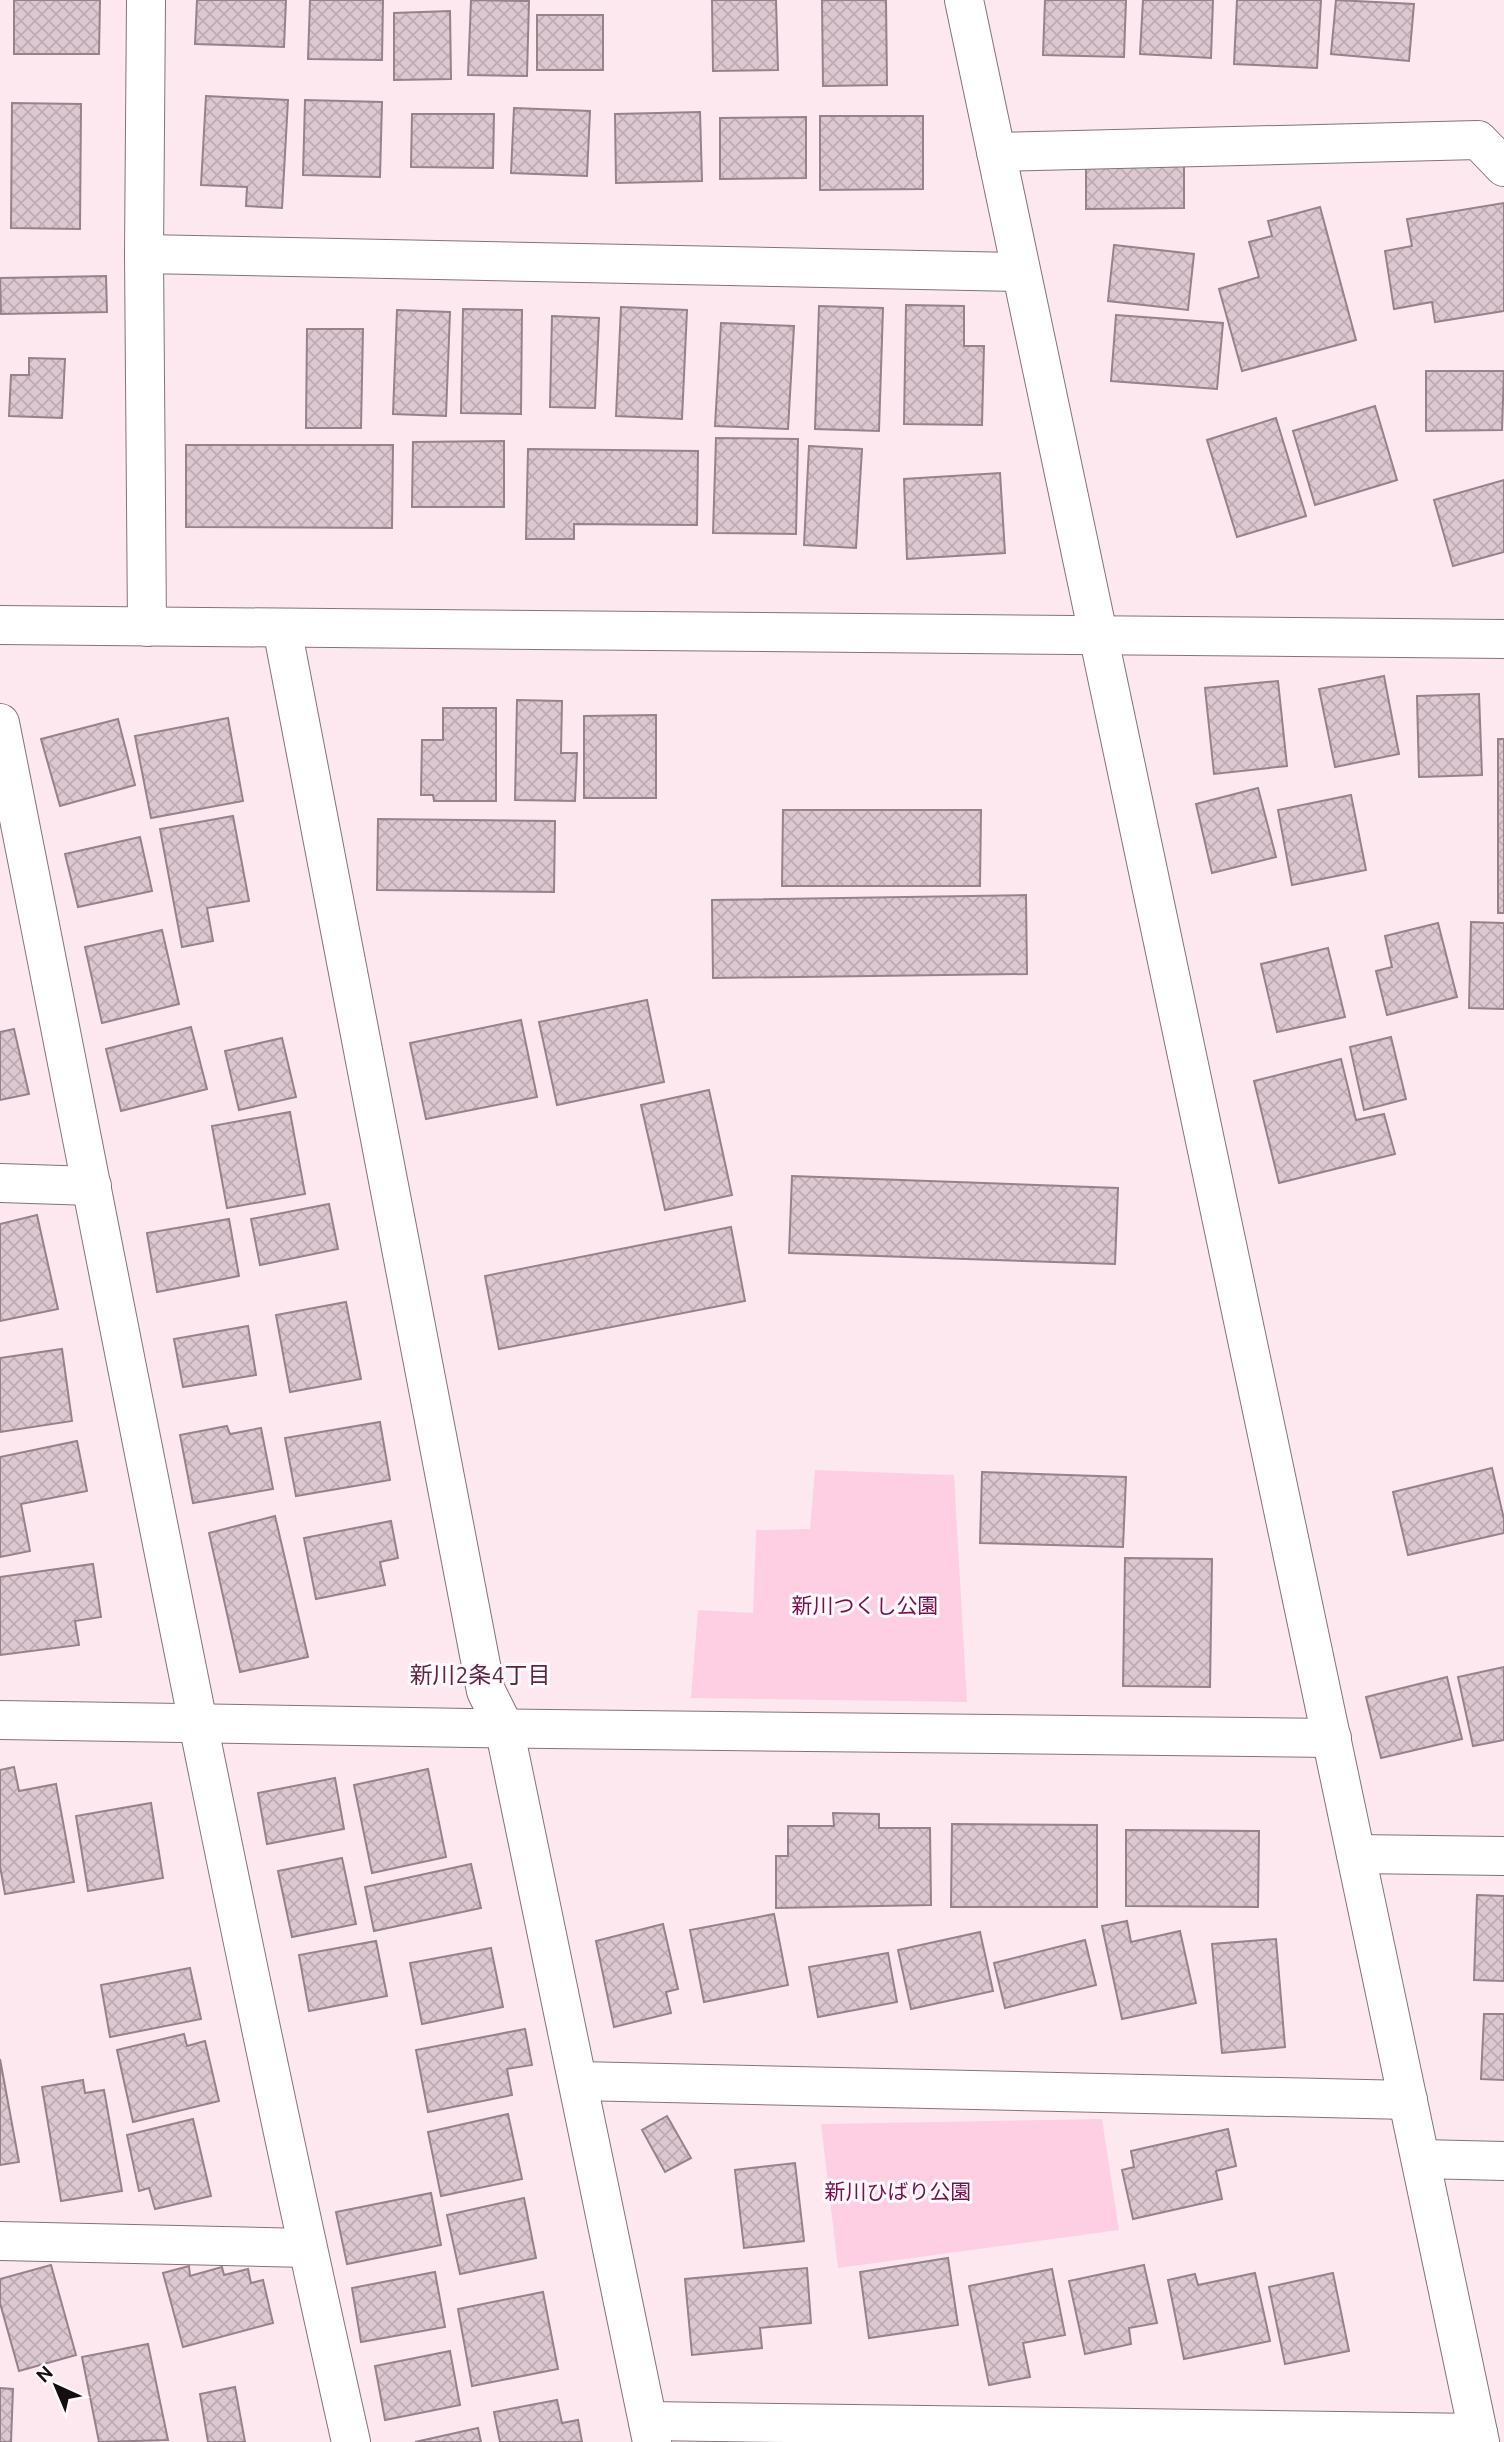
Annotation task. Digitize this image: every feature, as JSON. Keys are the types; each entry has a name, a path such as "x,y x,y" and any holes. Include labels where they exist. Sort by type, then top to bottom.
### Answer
{"street":[{"path":"146,0 144,254 147,627"},
{"path":"282,628 486,1691 504,1727 650,2431 1479,2437 964,0"},
{"path":"996,152 1478,140 1504,167"},
{"path":"144,254 1021,272"},
{"path":"0,625 1504,639"},
{"path":"0,723 198,1723 307,2248 351,2442"},
{"path":"0,1183 92,1186"},
{"path":"0,1720 1332,1738"},
{"path":"1356,1854 1504,1856"},
{"path":"578,2081 1408,2100"},
{"path":"1421,2159 1504,2161"},
{"path":"0,2241 307,2248"}],"green space":[{"name":"新川つくし公園","path":"815,1470 954,1475 967,1702 691,1698 698,1610 753,1613 756,1530 810,1529"},
{"name":"新川ひばり公園","path":"1102,2119 1119,2230 838,2268 821,2124"}],"building":[{"path":"14,0 100,0 99,54 14,54"},
{"path":"197,0 286,0 284,47 195,44"},
{"path":"310,0 383,0 382,60 308,59"},
{"path":"471,0 529,1 527,76 468,75"},
{"path":"712,0 776,0 778,70 713,71"},
{"path":"822,0 886,0 887,85 823,86"},
{"path":"1045,0 1126,0 1124,57 1043,55"},
{"path":"1143,0 1213,0 1211,58 1140,54"},
{"path":"1237,0 1321,0 1317,68 1234,64"},
{"path":"1336,0 1414,4 1409,61 1331,54"},
{"path":"450,11 451,79 394,80 394,13"},
{"path":"537,15 603,15 603,70 537,70"},
{"path":"206,96 288,100 282,208 246,206 247,187 201,185"},
{"path":"305,100 382,102 380,177 303,175"},
{"path":"12,103 81,104 80,229 11,228"},
{"path":"514,108 590,111 587,176 511,173"},
{"path":"700,112 702,181 616,183 615,114"},
{"path":"412,114 494,114 493,168 411,167"},
{"path":"820,116 923,116 923,189 820,190"},
{"path":"806,117 806,178 720,179 720,118"},
{"path":"1086,160 1184,160 1184,208 1086,209"},
{"path":"1504,203 1504,311 1435,322 1432,302 1394,309 1385,251 1412,246 1407,219"},
{"path":"1320,207 1356,340 1242,371 1219,289 1259,277 1249,242 1272,236 1268,221"},
{"path":"1114,245 1194,254 1188,310 1108,301"},
{"path":"106,276 107,312 1,314 0,278"},
{"path":"906,305 964,306 964,346 984,346 982,425 904,424"},
{"path":"819,306 883,308 879,431 815,429"},
{"path":"621,307 687,310 682,419 616,416"},
{"path":"463,309 522,310 521,414 461,413"},
{"path":"397,310 450,312 446,416 393,414"},
{"path":"1116,315 1223,323 1217,389 1111,381"},
{"path":"552,316 599,318 595,408 550,407"},
{"path":"721,323 794,326 788,429 715,426"},
{"path":"307,329 363,329 361,428 306,428"},
{"path":"29,358 65,359 62,418 9,416 11,375 29,375"},
{"path":"1426,371 1504,371 1502,430 1426,431"},
{"path":"1375,406 1397,480 1315,505 1293,431"},
{"path":"1276,418 1306,516 1237,537 1207,440"},
{"path":"716,438 798,439 796,534 713,533"},
{"path":"504,441 504,507 412,507 413,442"},
{"path":"186,445 393,445 392,528 186,527"},
{"path":"809,446 862,449 856,548 804,545"},
{"path":"528,449 698,451 697,525 574,524 574,539 526,539"},
{"path":"1000,473 1005,553 907,559 904,479"},
{"path":"1504,480 1504,552 1453,566 1434,500"},
{"path":"1384,676 1399,754 1335,767 1319,689"},
{"path":"1278,681 1287,766 1214,774 1205,688"},
{"path":"1479,694 1482,775 1419,777 1417,696"},
{"path":"517,700 562,701 561,753 577,753 575,801 515,800"},
{"path":"443,708 496,708 496,801 434,801 433,795 421,795 422,740 443,740"},
{"path":"656,715 656,798 584,798 584,716"},
{"path":"228,718 243,801 151,818 135,736"},
{"path":"118,719 135,785 60,806 41,739"},
{"path":"1498,739 1504,739 1504,913 1498,913"},
{"path":"1258,788 1276,857 1212,873 1196,804"},
{"path":"1351,795 1366,870 1292,885 1278,810"},
{"path":"783,810 981,810 980,886 782,886"},
{"path":"233,816 249,901 207,908 213,941 182,947 160,829"},
{"path":"378,819 555,821 554,892 377,890"},
{"path":"140,837 152,891 78,907 65,854"},
{"path":"1026,895 1027,974 713,978 712,900"},
{"path":"1471,922 1504,923 1504,1009 1469,1008"},
{"path":"1438,923 1457,997 1387,1015 1376,971 1392,967 1385,936"},
{"path":"162,930 179,1004 102,1023 85,947"},
{"path":"1328,948 1345,1017 1277,1032 1261,964"},
{"path":"647,1000 664,1082 557,1105 539,1022"},
{"path":"521,1020 537,1097 426,1119 410,1043"},
{"path":"191,1027 207,1089 121,1111 106,1049"},
{"path":"14,1029 29,1094 0,1100 0,1032"},
{"path":"1391,1037 1406,1099 1364,1110 1350,1047"},
{"path":"282,1038 296,1097 239,1110 225,1051"},
{"path":"1341,1059 1356,1120 1384,1114 1395,1154 1279,1183 1254,1081"},
{"path":"709,1090 732,1195 665,1210 641,1105"},
{"path":"290,1112 305,1194 227,1208 212,1126"},
{"path":"792,1176 1118,1188 1115,1264 789,1253"},
{"path":"329,1204 338,1249 260,1265 251,1219"},
{"path":"37,1215 58,1309 0,1321 0,1224"},
{"path":"229,1219 239,1276 157,1292 147,1233"},
{"path":"731,1227 745,1301 499,1349 485,1276"},
{"path":"346,1302 361,1379 290,1392 276,1315"},
{"path":"248,1326 256,1375 183,1387 174,1339"},
{"path":"62,1349 72,1421 0,1432 0,1358"},
{"path":"380,1422 390,1480 296,1496 285,1438"},
{"path":"227,1426 230,1434 261,1428 273,1489 193,1503 180,1435"},
{"path":"77,1441 87,1491 21,1504 30,1551 0,1557 0,1457"},
{"path":"1492,1468 1504,1519 1504,1533 1408,1555 1393,1492"},
{"path":"982,1472 1126,1477 1123,1547 980,1543"},
{"path":"275,1516 308,1657 240,1672 209,1533"},
{"path":"391,1521 398,1558 380,1562 385,1585 316,1599 304,1538"},
{"path":"1125,1558 1212,1559 1210,1687 1123,1686"},
{"path":"93,1564 101,1617 75,1621 79,1645 0,1655 0,1577"},
{"path":"1504,1667 1504,1740 1473,1746 1458,1677"},
{"path":"1447,1677 1462,1739 1381,1758 1366,1697"},
{"path":"14,1767 19,1791 56,1784 74,1882 5,1894 0,1866 0,1770"},
{"path":"428,1769 446,1857 372,1873 354,1785"},
{"path":"335,1778 344,1829 267,1844 258,1793"},
{"path":"151,1803 163,1878 88,1891 76,1816"},
{"path":"833,1813 879,1814 879,1828 930,1828 931,1905 776,1908 776,1856 788,1856 788,1826 834,1826"},
{"path":"952,1824 1097,1825 1097,1907 951,1907"},
{"path":"1126,1830 1259,1831 1258,1907 1126,1906"},
{"path":"342,1858 356,1924 292,1937 278,1871"},
{"path":"471,1864 481,1908 374,1931 365,1887"},
{"path":"1477,1895 1504,1896 1504,1981 1474,1980"},
{"path":"774,1914 788,1985 704,2002 690,1930"},
{"path":"1127,1921 1131,1942 1180,1931 1196,2003 1122,2019 1102,1926"},
{"path":"663,1924 678,1989 666,1992 671,2013 614,2027 596,1941"},
{"path":"980,1932 993,1991 911,2009 898,1950"},
{"path":"1276,1939 1285,2047 1222,2053 1212,1944"},
{"path":"1085,1940 1096,1985 1005,2008 994,1963"},
{"path":"376,1941 387,1996 309,2011 299,1955"},
{"path":"491,1948 503,2007 422,2024 410,1963"},
{"path":"888,1953 897,2002 818,2017 809,1967"},
{"path":"190,1968 201,2019 110,2037 101,1985"},
{"path":"1484,2014 1504,2014 1504,2080 1481,2079"},
{"path":"525,2029 532,2065 507,2069 512,2095 428,2112 416,2050"},
{"path":"184,2034 187,2046 205,2041 219,2101 133,2122 117,2050"},
{"path":"0,2059 19,2162 0,2165"},
{"path":"83,2080 85,2093 104,2090 122,2191 61,2201 42,2087"},
{"path":"508,2114 522,2179 441,2196 428,2132"},
{"path":"667,2116 691,2158 665,2172 642,2130"},
{"path":"193,2119 211,2196 155,2209 149,2188 139,2191 127,2135"},
{"path":"1228,2129 1236,2166 1216,2171 1222,2199 1133,2219 1122,2170 1134,2167 1131,2151"},
{"path":"795,2163 804,2241 744,2248 735,2170"},
{"path":"431,2193 441,2245 347,2264 336,2212"},
{"path":"524,2198 536,2258 460,2274 447,2215"},
{"path":"948,2258 958,2325 869,2338 860,2272"},
{"path":"51,2265 76,2355 19,2371 0,2303 0,2279"},
{"path":"1144,2265 1157,2323 1129,2328 1131,2344 1085,2354 1069,2281"},
{"path":"189,2266 190,2276 222,2267 224,2275 248,2269 251,2283 263,2280 273,2323 183,2347 163,2273"},
{"path":"807,2268 811,2323 760,2328 762,2348 692,2355 685,2279"},
{"path":"1052,2269 1065,2335 1023,2343 1030,2377 989,2385 969,2286"},
{"path":"435,2272 445,2327 361,2342 352,2288"},
{"path":"1255,2273 1270,2341 1184,2359 1168,2280 1195,2274 1198,2285"},
{"path":"1333,2273 1349,2351 1285,2364 1269,2287"},
{"path":"543,2292 558,2369 472,2386 458,2309"},
{"path":"148,2344 168,2440 99,2442 82,2357"},
{"path":"450,2351 460,2405 385,2420 375,2366"},
{"path":"235,2387 245,2442 208,2442 200,2394"},
{"path":"0,2388 13,2389 11,2442 0,2442"},
{"path":"557,2400 562,2423 578,2420 582,2442 500,2442 494,2412"},
{"path":"478,2428 481,2442 415,2442"}],"district":[{"name":"新川2条4丁目","path":"480,1674"}]}
